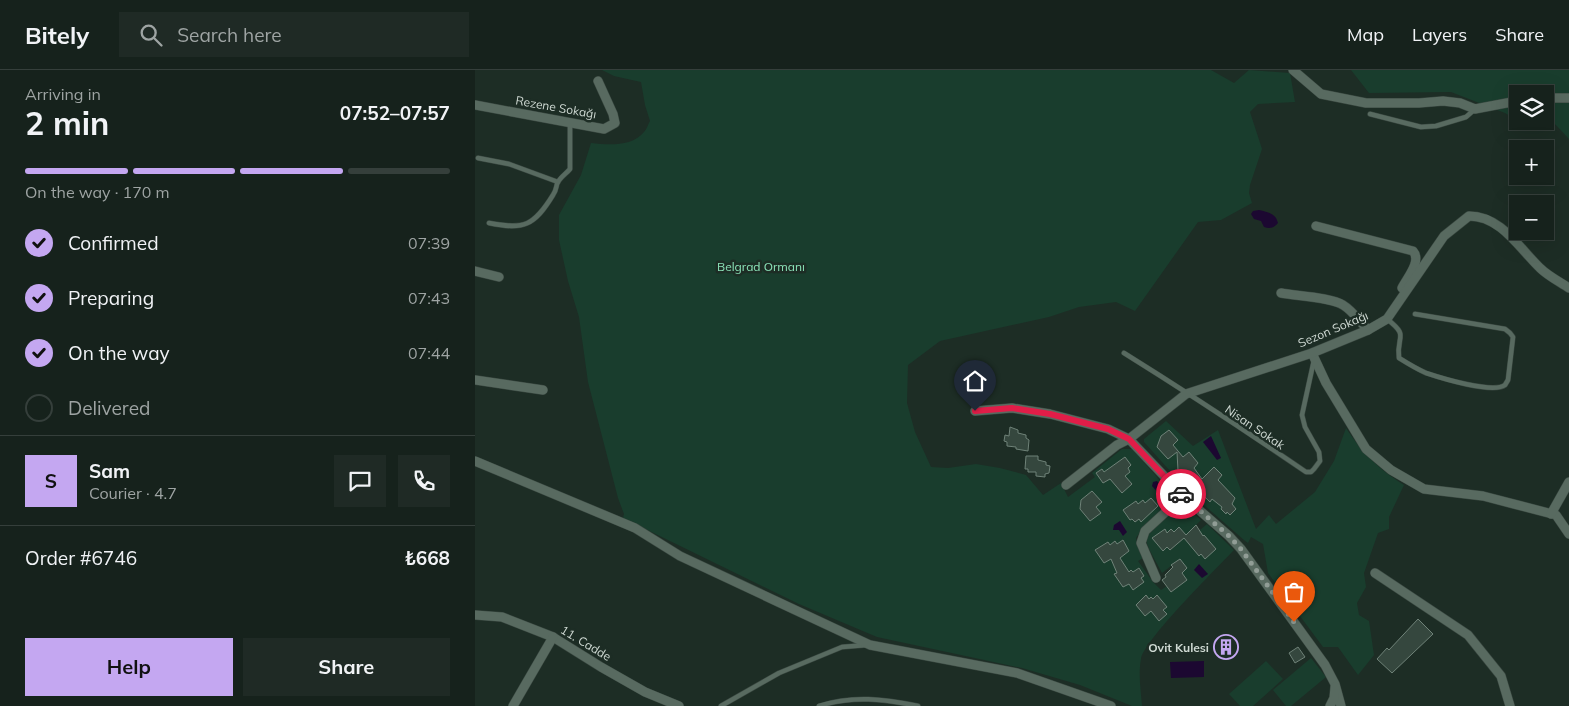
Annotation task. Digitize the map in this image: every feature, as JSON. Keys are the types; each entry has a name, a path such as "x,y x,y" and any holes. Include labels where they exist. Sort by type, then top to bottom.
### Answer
{"street":[{"path":"1293,70 1321,94 1366,103 1419,104 1443,102 1460,104 1475,109 1509,103"},
{"name":"Rezene Sokağı","path":"475,105 604,129 615,123 613,114 598,81"},
{"path":"1554,98 1569,98"},
{"name":"Sezon Sokağı","path":"1066,485 1117,444 1129,439 1185,394 1313,356 1387,319 1444,236 1469,216 1477,216 1492,223 1515,240 1541,269 1569,288"},
{"path":"1281,293 1335,301 1344,305 1353,313 1366,329 1391,308 1416,261 1416,254 1413,251 1316,226"},
{"path":"475,271 499,277"},
{"path":"1313,356 1327,384 1366,449 1391,470 1424,489 1483,496 1556,515 1569,534"},
{"path":"475,380 543,390"},
{"path":"975,411 1012,408 1050,414 1108,429 1129,439 1183,496 1229,536 1241,549 1325,665 1335,684 1339,706 1331,706 1334,698 1335,684"},
{"path":"475,454 475,461 635,528 680,556 870,645 1017,673 1107,705"},
{"path":"1551,514 1569,482"},
{"path":"1156,578 1141,543 1142,538 1145,532 1183,496"},
{"path":"1375,574 1468,636 1501,676 1510,706"},
{"name":"11. Cadde","path":"475,615 502,617 553,638 645,692 679,706"},
{"path":"513,706 553,638"}],"lane":[{"path":"1370,114 1421,127 1436,126 1466,117 1475,109"},
{"path":"489,222 510,227 523,226 535,218 555,193 558,182 570,169 569,123"},
{"path":"478,158 509,164 558,182"},
{"path":"1387,319 1400,330 1399,358 1407,363 1425,372 1463,383 1496,389 1505,385 1508,380 1513,337 1511,333 1505,329 1415,314"},
{"path":"1123,353 1175,385 1185,394"},
{"name":"Nisan Sokak","path":"1185,394 1205,404 1223,418 1239,426 1280,456 1306,472 1311,472 1320,461 1319,452 1305,427 1303,416 1313,356"},
{"path":"721,706 779,672 842,647 870,645"},
{"path":"819,706 831,702 875,698 918,706"}],"green space":[{"name":"Belgrad Ormanı","path":"602,70 1211,70 1234,83 1249,70 1290,73 1295,102 1258,104 1250,112 1262,149 1250,185 1249,193 1252,203 1221,220 1198,222 1135,311 1116,302 1079,307 1049,317 940,341 908,365 907,403 915,432 931,467 948,468 976,464 1000,468 1026,475 1043,495 1061,483 1068,497 1095,477 1092,473 1122,449 1132,449 1173,495 1170,501 1136,538 1143,558 1138,561 1161,590 1167,586 1171,592 1187,580 1182,573 1186,567 1180,559 1162,573 1146,541 1148,534 1176,508 1184,505 1201,520 1186,535 1179,527 1174,532 1171,529 1167,533 1165,530 1153,539 1163,551 1167,547 1171,550 1184,538 1187,541 1207,524 1234,550 1167,621 1145,650 1141,659 1140,671 1142,706 1132,706 1080,685 1022,668 877,637 799,604 623,518 624,514 618,498 588,382 579,317 568,281 559,240 559,215 581,175 591,143 626,143 639,137 650,121 641,82 614,76"},
{"path":"1351,70 1569,70 1569,139 1554,123 1554,85 1509,85 1509,115 1451,92 1369,93"},
{"path":"1166,421 1193,446 1218,430 1256,529 1269,515 1276,524 1315,492 1334,461 1346,428 1372,460 1404,485 1389,517 1389,529 1378,533 1364,573 1366,587 1357,603 1359,615 1369,621 1374,655 1358,675 1338,647 1323,647 1268,573 1263,544 1251,537 1248,543 1244,540 1188,491 1144,442 1144,439"},
{"path":"1311,658 1326,677 1291,706 1286,706 1273,690"},
{"path":"1266,661 1283,679 1253,706 1240,706 1229,694"}],"shaded area":[{"path":"1259,210 1273,215 1278,223 1272,228 1264,227 1261,221 1254,219 1251,214 1253,211"},
{"path":"1211,436 1221,458 1217,460 1203,442"},
{"path":"1157,481 1166,492 1161,496 1152,486 1153,482"},
{"path":"1120,521 1127,532 1123,536 1119,530 1113,530 1114,525"},
{"path":"1199,564 1208,574 1202,578 1194,570"},
{"path":"1204,661 1204,677 1171,678 1170,662"}],"building":[{"path":"1010,427 1018,430 1018,433 1026,435 1026,438 1029,440 1028,451 1007,446 1007,442 1004,441 1005,435 1009,436"},
{"path":"1169,430 1178,440 1173,445 1183,457 1189,452 1198,463 1194,468 1202,479 1214,467 1222,475 1218,480 1235,498 1232,504 1236,509 1230,515 1227,512 1226,514 1221,509 1222,507 1212,499 1210,502 1178,471 1177,452 1168,459 1157,447 1161,436"},
{"path":"1026,456 1038,456 1038,460 1046,462 1046,465 1050,466 1049,473 1045,474 1045,477 1036,476 1036,472 1028,472 1028,469 1025,469"},
{"path":"1125,457 1131,465 1128,468 1130,472 1125,476 1132,484 1122,493 1110,479 1103,483 1096,473 1102,469 1104,472"},
{"path":"1092,491 1102,502 1096,507 1101,513 1090,521 1080,509 1081,500"},
{"path":"1151,498 1158,506 1141,522 1139,519 1135,522 1132,519 1130,520 1123,510 1136,501 1138,504 1143,500 1145,503"},
{"path":"1196,525 1203,536 1216,549 1205,559 1201,554 1199,556 1184,538 1170,550 1167,547 1163,551 1152,538 1165,529 1167,533 1171,529 1174,532 1179,527 1186,535"},
{"path":"1123,540 1129,551 1120,558 1129,572 1139,568 1144,576 1141,578 1144,582 1133,590 1129,584 1123,587 1114,574 1117,573 1111,559 1104,563 1095,550 1108,542 1110,545 1115,541 1117,544"},
{"path":"1180,559 1187,568 1182,573 1187,580 1171,592 1162,580 1173,567 1171,565"},
{"path":"1146,595 1149,599 1151,597 1153,599 1157,595 1167,607 1163,610 1167,614 1159,621 1151,611 1145,616 1136,605"},
{"path":"1418,619 1433,634 1392,673 1377,659 1387,648 1389,650"},
{"name":"Ovit Kulesi","path":"1221,636 1238,645 1231,658 1214,649"},
{"path":"1298,647 1305,657 1295,663 1289,653"}],"way so far":[{"path":"1181,494 1241,549 1294,622"}],"place":[{"name":"Ovit Kulesi","path":"1226,647"}],"route":[{"path":"975,411 1012,408 1050,414 1108,429 1129,439 1181,494"}]}
